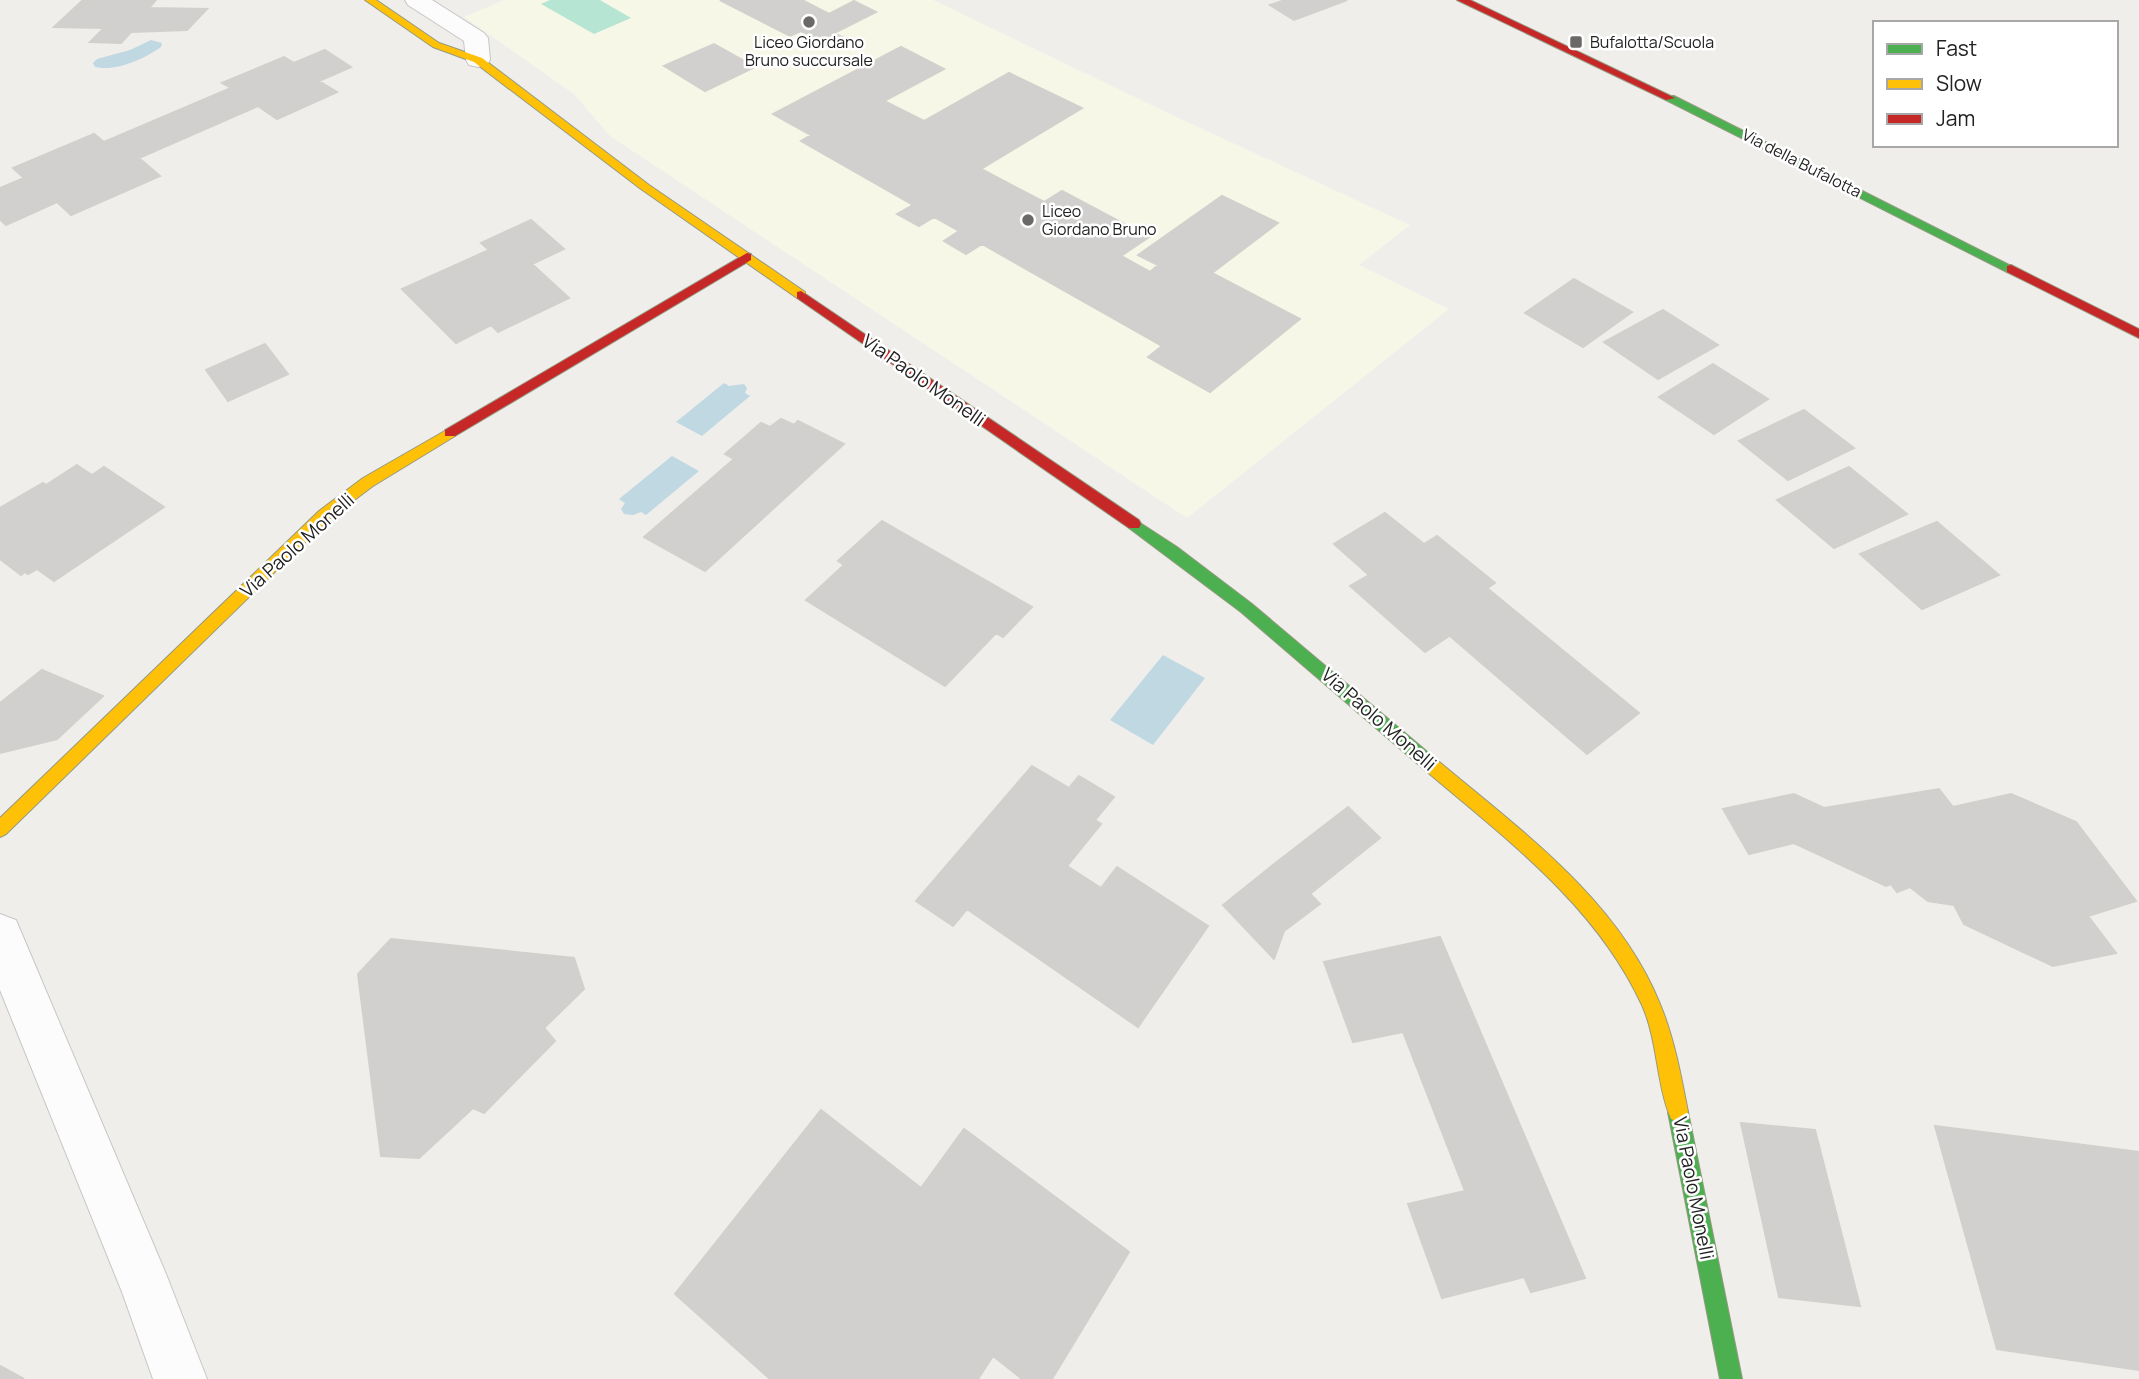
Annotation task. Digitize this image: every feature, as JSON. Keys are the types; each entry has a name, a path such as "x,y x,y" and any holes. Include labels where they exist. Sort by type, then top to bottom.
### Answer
{"street":[{"path":"370,0 436,45 478,60"},
{"name":"Via Paolo Monelli","path":"416,0 476,38 478,60 645,187 1187,562 1317,665 1578,894 1615,937 1651,1004 1668,1061 1731,1379"},
{"name":"Via della Bufalotta","path":"1462,0 1738,130 2139,334"},
{"name":"Via Paolo Monelli","path":"0,829 324,515 368,482 747,257"},
{"path":"0,935 148,1292 180,1379"}],"shaded area":[{"path":"504,0 933,0 1410,225 1359,265 1449,309 1187,518 610,136 574,94 464,17"}],"green space":[{"path":"550,0 600,0 631,18 594,34 541,4"}],"water":[{"path":"151,40 162,43 161,47 130,63 103,68 95,67 93,63 97,59 130,50"},
{"path":"724,383 729,386 744,384 747,388 745,393 750,396 702,436 676,422"},
{"path":"672,456 699,471 646,515 641,512 624,514 621,509 625,503 619,499"},
{"path":"1163,655 1205,678 1153,745 1110,720"}],"building":[{"path":"83,0 155,1 149,8 207,9 187,30 131,32 121,43 90,42 104,28 54,27"},
{"name":"Liceo Giordano Bruno succursale","path":"720,0 802,0 829,14 854,1 876,12 834,33 842,37 827,44 801,31 790,36"},
{"path":"1285,0 1347,0 1294,20 1270,5"},
{"path":"714,44 755,67 705,91 664,66"},
{"name":"Liceo Giordano Bruno","path":"901,47 944,69 884,101 924,121 1009,73 1082,108 981,169 1044,202 1062,191 1149,237 1121,256 1150,272 1158,265 1138,255 1222,196 1278,223 1212,273 1300,319 1210,392 1148,357 1162,346 982,244 966,254 944,241 959,231 934,217 919,226 897,214 913,205 801,141 811,135 773,114"},
{"path":"325,50 351,67 319,81 337,92 277,119 258,106 139,158 160,176 71,215 57,202 6,225 0,219 0,188 24,178 13,168 94,134 104,142 231,88 222,83 284,57 294,63"},
{"path":"531,220 564,249 532,264 569,298 498,332 491,325 456,343 402,289 489,250 481,243"},
{"path":"1574,279 1632,312 1583,347 1525,313"},
{"path":"1663,310 1718,345 1658,379 1604,342"},
{"path":"265,344 288,374 228,401 206,370"},
{"path":"1713,364 1768,399 1714,434 1659,397"},
{"path":"1804,410 1854,448 1788,480 1739,441"},
{"path":"781,419 794,425 798,421 844,444 705,571 644,537 734,459 725,454 761,423 770,427"},
{"path":"77,465 92,475 104,467 164,507 54,581 37,569 21,575 0,559 0,508 43,483 46,485"},
{"path":"1849,467 1907,514 1834,548 1777,500"},
{"path":"1385,513 1424,544 1437,536 1495,583 1435,623 1449,636 1425,652 1350,586 1369,575 1334,544"},
{"path":"882,521 1032,607 1003,637 996,633 945,686 806,600 844,565 838,561"},
{"path":"1937,522 1999,575 1922,609 1860,554"},
{"path":"1487,588 1639,713 1587,754 1435,623"},
{"path":"42,670 103,696 57,739 0,753 0,703"},
{"path":"1032,766 1069,788 1079,776 1114,797 1095,820 1101,824 1067,866 1101,888 1117,867 1208,926 1138,1027 967,909 953,926 916,901"},
{"path":"1939,789 1953,807 2011,794 2076,822 2136,901 2088,916 2116,953 2053,966 1964,924 1954,905 1928,901 1910,887 1897,892 1891,884 1886,886 1794,843 1749,854 1723,809 1794,794 1824,808"},
{"path":"1348,807 1380,838 1310,894 1278,861"},
{"path":"1278,861 1320,904 1284,931 1274,959 1223,905"},
{"path":"1440,937 1585,1278 1531,1292 1524,1277 1442,1298 1408,1204 1465,1191 1403,1032 1353,1042 1324,962"},
{"path":"391,939 574,958 584,989 544,1028 555,1041 484,1113 473,1108 419,1158 381,1156 358,974"},
{"path":"821,1110 921,1188 964,1129 1129,1252 1052,1379 1022,1379 993,1356 978,1379 770,1379 675,1294"},
{"path":"1741,1123 1815,1130 1860,1306 1779,1297"},
{"path":"1935,1126 2139,1152 2139,1370 1997,1349"},
{"path":"0,1366 24,1379 0,1379"}],"traffic: fast":[{"path":"1670,98 2011,269"},
{"path":"1134,524 1247,608 1425,760"},
{"path":"1678,1112 1731,1379"}],"traffic: slow":[{"path":"370,0 436,45 478,60 645,187 801,295"},
{"path":"0,829 324,515 368,482 450,433"},
{"path":"1425,760 1553,870 1609,932 1632,967 1656,1017 1678,1112"}],"traffic: jam":[{"path":"1462,0 1670,98"},
{"path":"450,433 747,257"},
{"path":"2011,269 2139,334"},
{"path":"801,295 1134,524"}],"place":[{"name":"Liceo Giordano Bruno succursale","path":"809,22"},
{"name":"Bufalotta/Scuola","path":"1576,42"},
{"name":"Liceo Giordano Bruno","path":"1028,220"}]}
